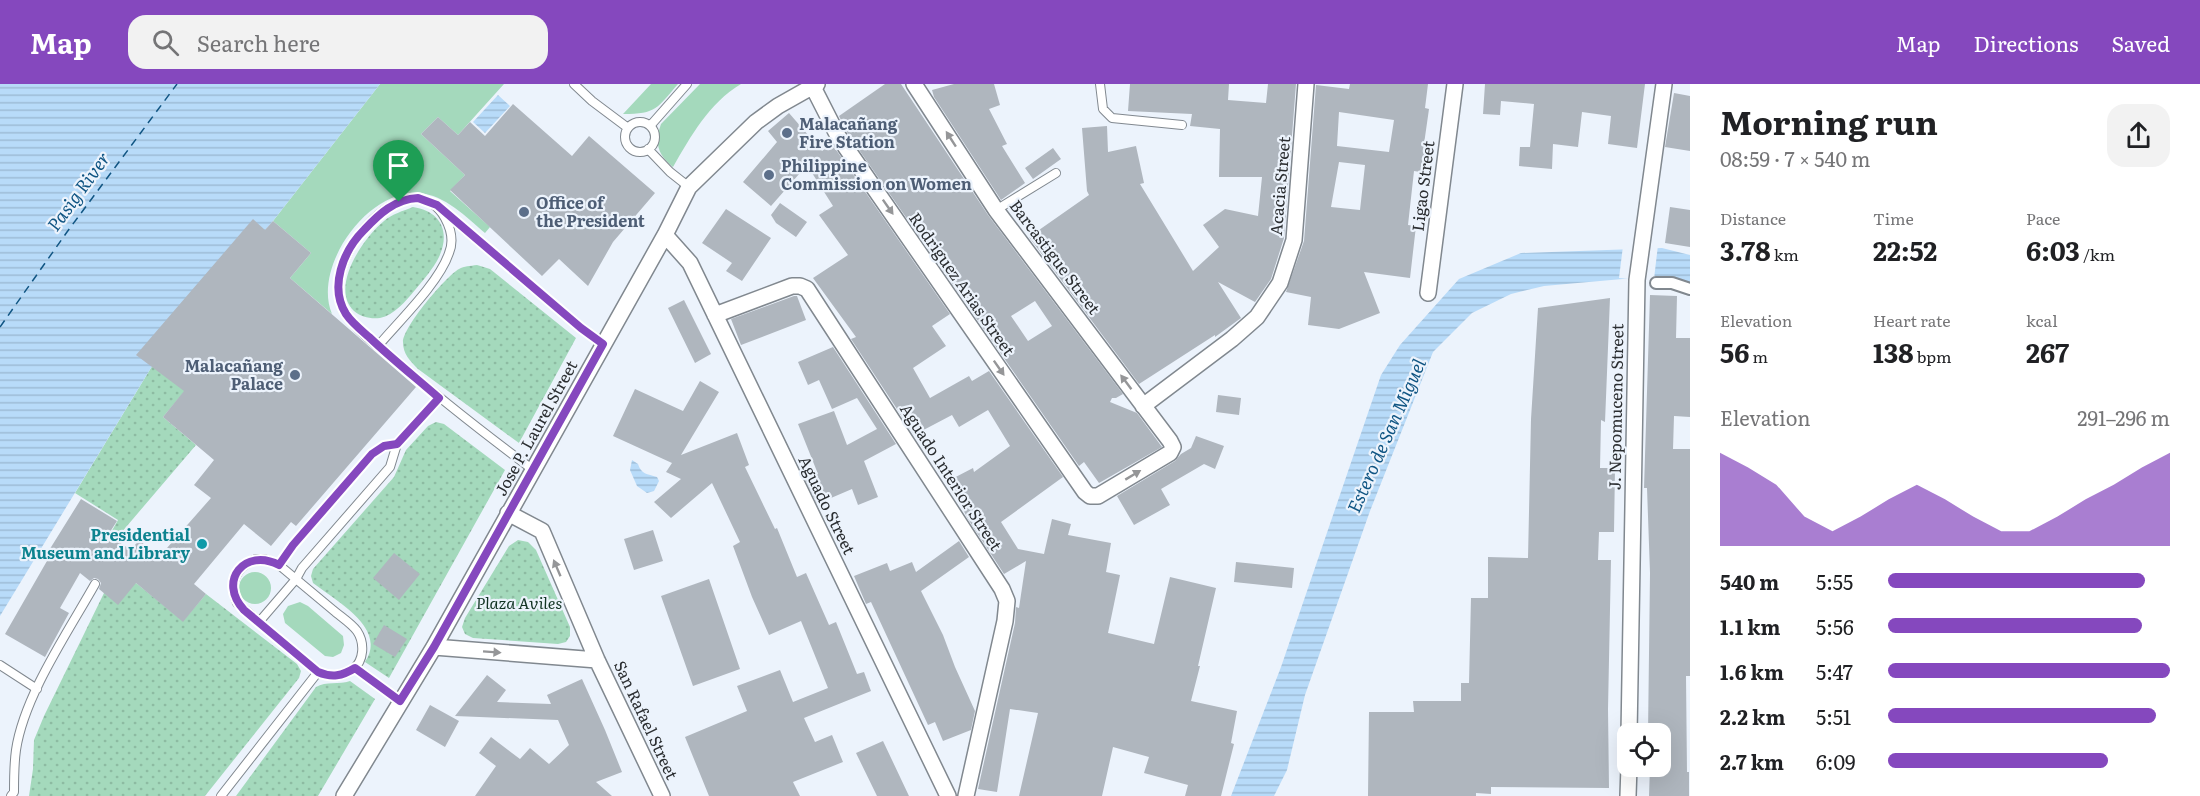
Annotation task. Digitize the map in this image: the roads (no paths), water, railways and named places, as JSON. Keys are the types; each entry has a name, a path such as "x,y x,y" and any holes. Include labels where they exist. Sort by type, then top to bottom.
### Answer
{"street":[{"name":"Barcastigue Street","path":"914,84 996,210 1173,447"},
{"name":"Acacia Street","path":"1143,405 1232,339 1257,317 1280,283 1294,240 1306,84"},
{"name":"Ligao Street","path":"1428,293 1455,84"},
{"name":"J. Nepomuceno Street","path":"1629,723 1636,280 1664,84"},
{"name":"Jose P. Laurel Street","path":"344,796 434,647 665,235 689,187 756,122 778,106 815,85"},
{"name":"Rodriguez Arias Street","path":"815,85 845,146 1085,492 1090,496 1098,496 1170,453 1173,447"},
{"name":"Aguado Street","path":"665,235 690,263 948,796"},
{"path":"1656,283 1672,283 1690,289"},
{"name":"Aguado Interior Street","path":"715,315 792,286 807,289 1002,589 1007,601 1005,621 966,796"},
{"name":"San Rafael Street","path":"508,513 542,531 597,660 662,796"},
{"name":"San Rafael Street","path":"434,647 597,660"},
{"path":"1628,796 1629,777"}],"lane":[{"path":"574,84 592,101 628,128"},
{"path":"650,126 687,84"},
{"path":"1100,84 1103,109 1112,118 1182,125"},
{"path":"641,122 650,126 655,135 648,149 638,151 629,147 625,138 631,125 641,122"},
{"path":"648,149 670,172 689,187"},
{"path":"996,210 1056,173"},
{"path":"532,469 439,398 352,321 340,302 339,279 344,258 360,234 388,208 409,199 428,201 437,205 581,328 603,344"},
{"path":"378,346 434,280 449,253 451,232 437,205"},
{"path":"259,622 296,579 302,568 390,467 397,444 439,398"},
{"path":"279,565 293,545 372,454 384,446 397,444"},
{"path":"256,559 264,559 279,565 296,579 356,630 363,646 362,654 355,668 345,674 326,676 318,672 237,603 233,594 235,575 241,567 256,559"},
{"path":"11,796 14,792 16,749 23,722 37,689 95,584"},
{"path":"0,665 37,689"},
{"path":"355,668 400,701"},
{"path":"221,796 318,672"}],"water":[{"name":"Pasig River","path":"0,84 380,84 273,221 160,353 0,616"},
{"path":"498,95 510,106 485,133 473,122"},
{"name":"Estero de San Miguel","path":"1662,248 1690,255 1690,283 1656,276 1544,286 1511,294 1472,313 1433,352 1370,511 1305,695 1287,770 1274,796 1231,796 1281,667 1381,375 1400,345 1459,279 1521,253"},
{"path":"632,460 643,472 657,477 659,481 654,491 647,493 637,486 630,470"}],"place":[{"name":"Malacañang Fire Station","path":"787,133"},
{"name":"Philippine Commission on Women","path":"769,175"},
{"name":"Office of the President","path":"524,212"},
{"name":"Malacañang Palace","path":"295,375"},
{"name":"Presidential Museum and Library","path":"202,544"}],"park label":[{"name":"Plaza Aviles","path":"519,603"}]}
